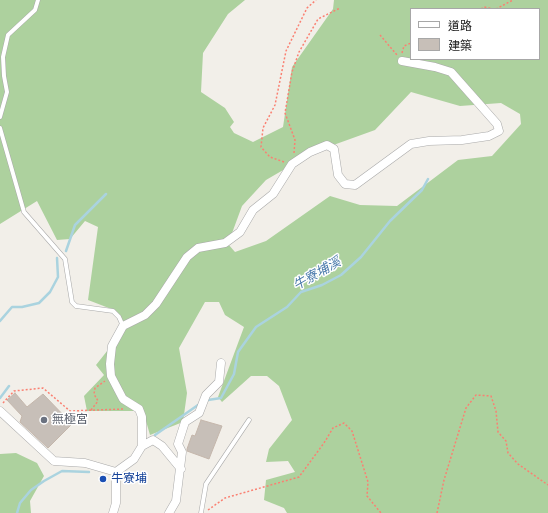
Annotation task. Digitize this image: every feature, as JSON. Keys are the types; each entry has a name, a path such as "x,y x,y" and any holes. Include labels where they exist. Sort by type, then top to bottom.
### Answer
{"street":[{"path":"142,446 142,417 139,409 124,398 111,376 110,364 112,346 123,326 145,315 156,304 187,257 198,248 225,244 240,232 253,210 273,194 292,164 310,152 327,146 334,149 338,175 345,184 355,185 411,144 489,136 499,131 497,124 451,72 435,67 402,61"},
{"path":"169,513 176,501 182,452 178,444 185,422 199,413 206,395 219,382 221,363"},
{"path":"0,411 54,461 85,463 116,472"},
{"path":"116,472 134,458 142,446 153,440 162,446 181,469"},
{"path":"113,513 116,503 116,472"}],"lane":[{"path":"0,117 7,92 3,57 8,35 35,10 38,0"},
{"path":"0,128 24,212 65,259 72,302 76,306 113,311 119,317 123,326"},
{"path":"200,513 206,484 249,420"}],"path":[{"path":"316,0 308,8 286,51 275,105 263,128 261,147 270,157 292,164 295,140 284,113 292,72 299,52 318,18 340,8"},
{"path":"497,8 513,0"},
{"path":"380,35 402,61"},
{"path":"402,61 402,51 404,46 410,43"},
{"path":"91,410 98,401 94,394 95,388 111,376"},
{"path":"0,406 14,391 43,388 70,411 123,409"},
{"path":"436,513 444,480 466,408 476,395 491,396 496,411 498,432 506,441 508,453 518,464 548,485"},
{"path":"206,513 224,498 253,491 271,483 299,477 333,428 344,423 352,431 368,482 367,496 381,513"}],"green space":[{"path":"0,0 245,0 228,14 203,53 201,92 225,108 234,122 230,127 234,133 253,142 283,127 292,67 333,9 334,0 548,0 548,513 287,513 284,508 264,500 266,480 295,472 288,461 266,462 269,449 292,420 279,386 267,376 251,376 222,402 218,397 244,327 225,315 219,302 205,302 179,348 187,393 183,422 150,435 144,414 137,411 87,411 84,396 104,375 96,365 127,326 114,310 88,300 98,227 85,221 70,239 57,240 37,201 0,224","holes":["411,92 460,106 501,103 520,114 521,124 492,156 458,160 397,206 360,205 330,196 266,241 235,252 228,244 242,206 266,180 314,152 375,130"]},
{"path":"16,453 37,463 44,476 30,501 31,513 0,513 0,454"}],"building":[{"name":"無極宮","path":"15,393 27,407 43,394 72,424 48,448 20,422 22,416 7,400"},
{"path":"201,420 222,426 209,459 187,451 192,435 195,436"}],"waterway":[{"name":"牛寮埔溪","path":"208,400 221,398 234,374 238,352 256,327 287,307 301,292 322,285 341,275 361,257 390,221 422,190 428,179"},
{"path":"66,251 75,225 106,194"},
{"path":"0,321 12,307 22,307 39,303 50,292 58,277 57,258"},
{"path":"0,398 9,386"},
{"name":"牛寮埔溪","path":"155,435 198,405"},
{"name":"牛寮埔溪","path":"17,513 20,503 31,490 44,481 62,471 89,472"}],"place":[{"name":"無極宮","path":"44,420"},
{"name":"牛寮埔","path":"103,479"}]}
